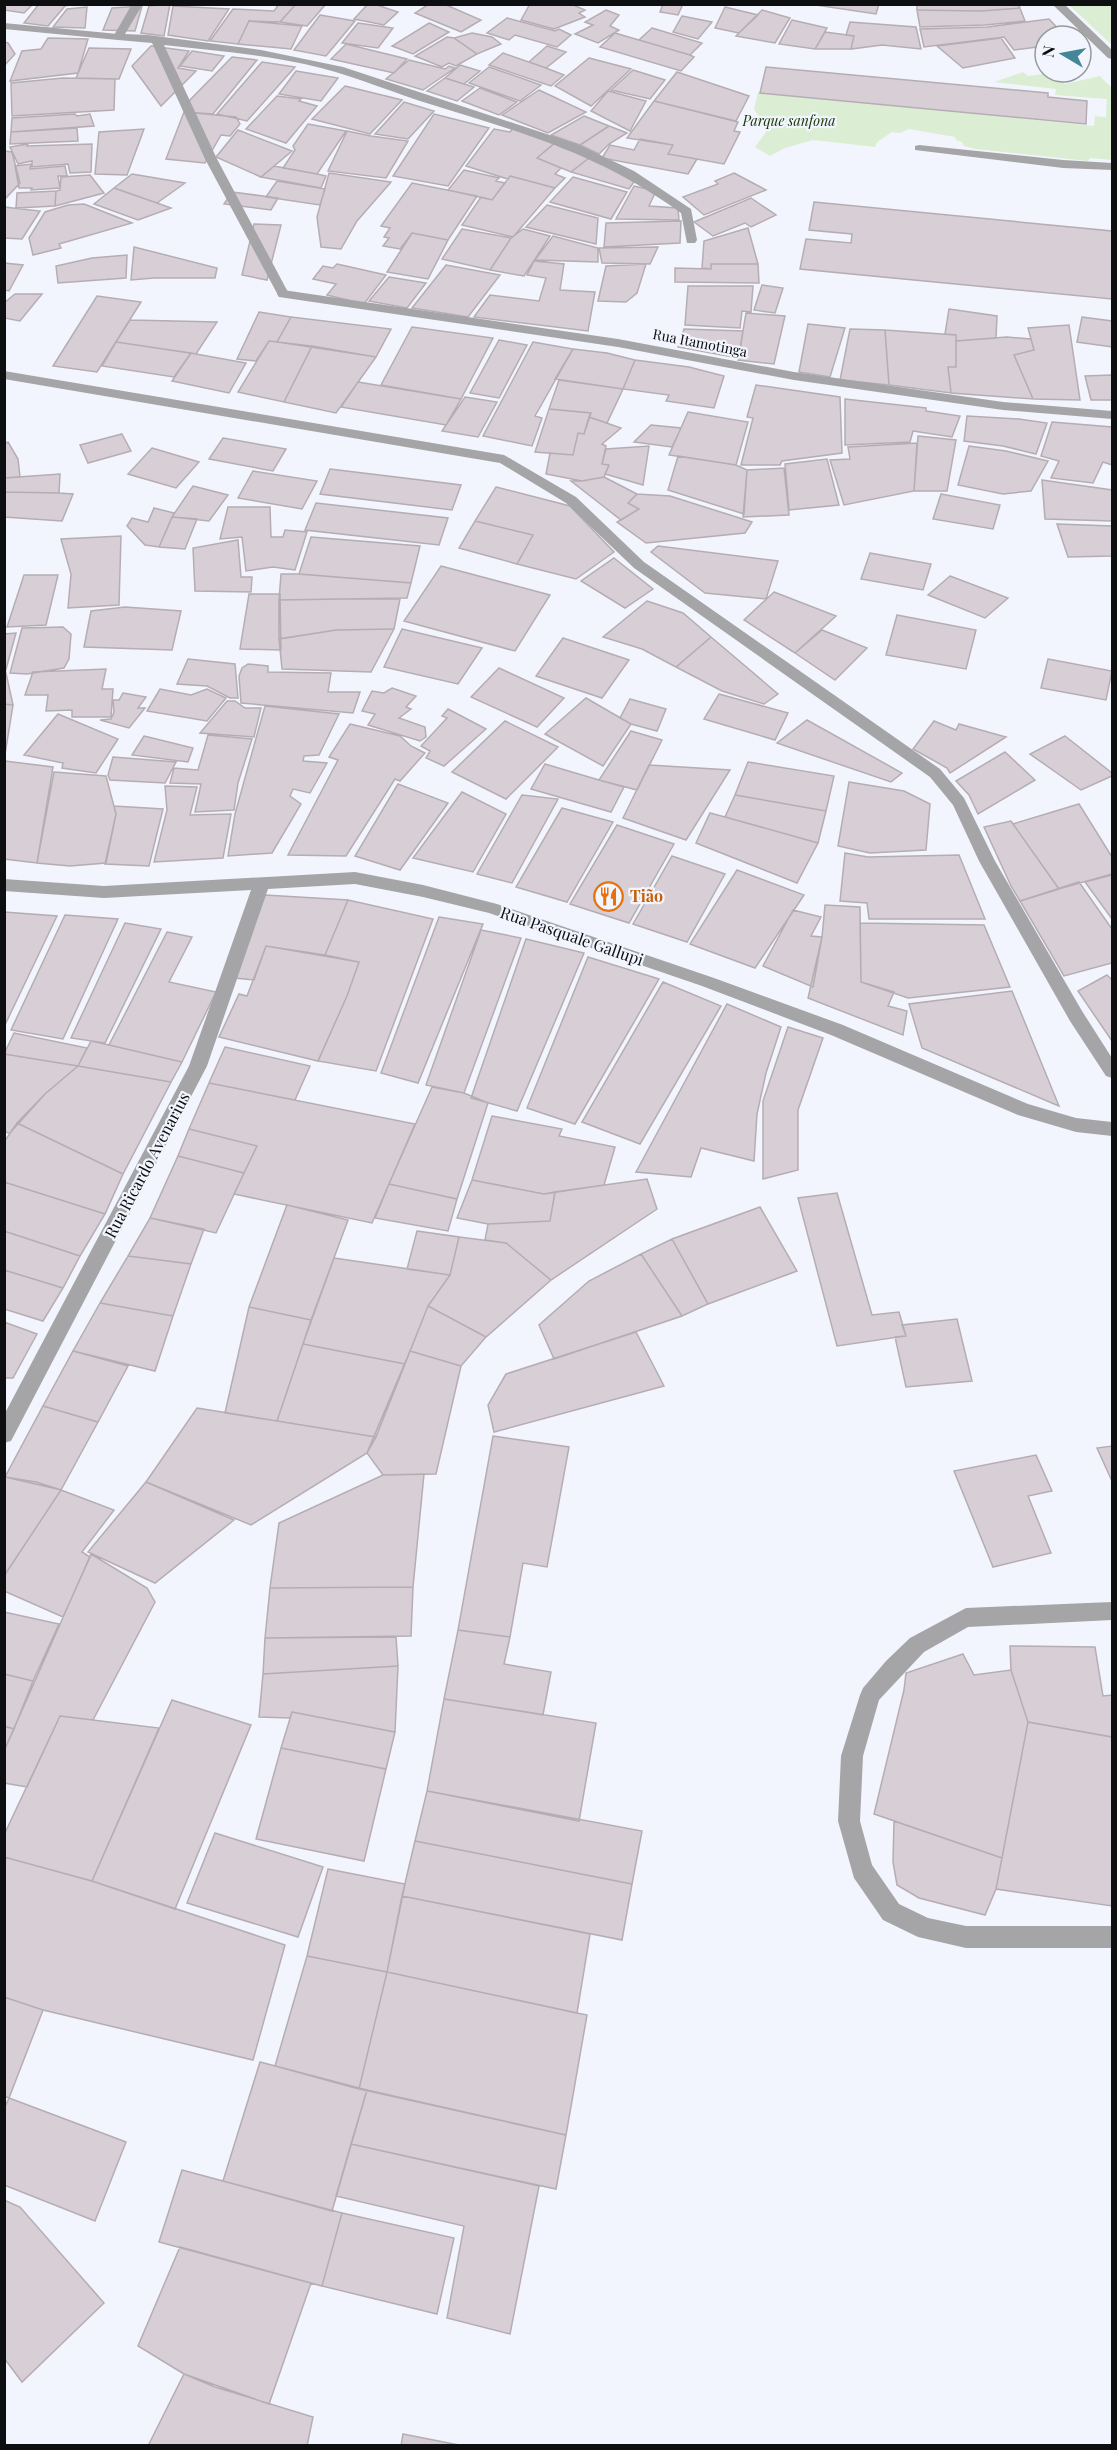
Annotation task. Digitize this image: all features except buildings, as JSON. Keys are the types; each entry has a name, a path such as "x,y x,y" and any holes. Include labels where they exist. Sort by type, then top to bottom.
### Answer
{"street":[{"path":"118,37 138,4"},
{"path":"1057,4 1113,56"},
{"path":"4,26 148,38 157,42 323,65 445,106 521,126 587,150 661,191 687,212 691,240"},
{"name":"Rua Itamotinga","path":"157,42 211,159 283,294 618,343 794,376 1003,406 1113,415"},
{"path":"920,148 1063,164 1113,167"},
{"path":"4,375 504,459 571,500 639,565 936,773 959,802 987,861 1034,944 1076,1016 1113,1071"},
{"name":"Rua Pasquale Gallupi","path":"4,885 104,892 355,878 423,891 491,908 708,982 815,1022 1024,1110 1076,1125 1113,1129"},
{"name":"Rua Ricardo Avenarius","path":"4,1435 198,1066 262,882"},
{"path":"1113,1611 966,1618 917,1645 892,1668 870,1695 852,1756 849,1821 862,1870 891,1912 926,1929 966,1937 1113,1937"}],"green space":[{"path":"1069,5 1112,5 1112,45 1093,27 1093,24 1089,24"},
{"name":"Parque sanfona","path":"1023,72 1028,76 1033,75 1033,84 1093,84 1093,78 1100,76 1112,88 1112,160 1090,158 1088,161 976,149 964,146 955,137 909,129 900,133 892,132 877,142 875,147 813,140 785,148 770,156 755,147 766,132 762,127 764,122 754,110 758,92 1094,126 1095,116 1106,117 1107,99 1055,95 1056,89 994,82"}],"place":[{"name":"Tião","path":"609,896"}]}
